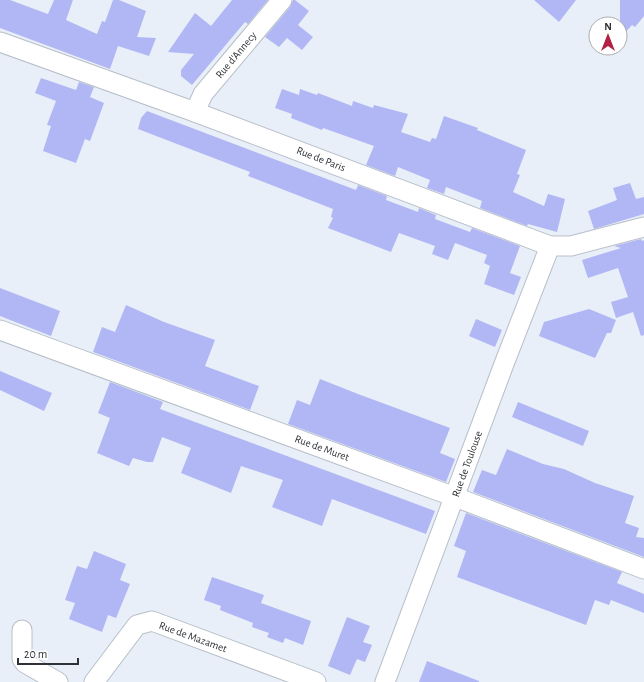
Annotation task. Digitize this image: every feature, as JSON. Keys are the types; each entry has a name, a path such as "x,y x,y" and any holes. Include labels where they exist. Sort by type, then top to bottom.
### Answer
{"street":[{"name":"Rue d'Annecy","path":"195,112 203,94 282,0"},
{"name":"Rue de Paris","path":"0,42 195,112 550,246 571,246 644,227"},
{"name":"Rue de Toulouse","path":"385,682 504,364 550,246"},
{"name":"Rue de Muret","path":"0,330 455,497 644,569"},
{"name":"Rue de Mazamet","path":"94,682 137,625 152,622 316,682"},
{"path":"22,630 22,659 25,663 58,682"}],"building":[{"path":"0,0 10,0 48,14 54,0 73,0 66,20 97,34 102,21 105,22 113,0 119,0 146,11 137,37 156,38 149,56 118,46 110,69 0,28"},
{"path":"232,0 268,0 248,24 245,22 192,85 181,76 181,70 194,54 168,52 195,13 211,26"},
{"path":"293,0 309,11 298,25 313,37 302,50 287,38 279,47 265,37 290,7"},
{"path":"534,0 576,0 559,22"},
{"path":"620,0 644,0 644,16 635,27 632,25 628,29 628,16 620,16"},
{"path":"41,78 76,90 79,82 94,87 90,97 104,103 90,141 85,139 76,163 43,151 51,126 47,125 56,101 35,93"},
{"path":"282,89 299,95 300,89 317,95 318,93 352,106 353,101 373,108 374,105 408,114 401,132 430,142 432,138 436,139 444,116 478,128 477,130 526,150 517,174 520,175 513,192 544,206 548,194 565,199 557,232 528,224 527,226 480,208 482,201 446,187 444,194 427,188 430,180 398,167 395,176 366,165 374,146 323,128 322,130 291,118 292,114 275,108"},
{"path":"147,111 356,190 358,185 387,196 386,200 418,212 419,208 436,215 435,219 470,232 472,228 520,246 510,273 521,277 514,295 484,284 490,266 484,263 487,255 455,243 448,260 432,254 435,246 399,233 391,252 328,228 333,218 331,217 333,209 248,176 250,172 138,129 141,118"},
{"path":"630,183 636,199 644,197 644,214 594,229 588,211 617,200 613,188"},
{"path":"641,239 642,241 644,240 644,335 641,336 633,312 616,318 611,302 628,297 618,268 588,278 582,260 621,248 614,246"},
{"path":"0,288 60,311 51,336 0,316"},
{"path":"126,305 164,322 215,340 205,366 259,386 250,410 93,352 102,327 115,332"},
{"path":"589,309 616,320 611,333 607,333 595,358 539,336 544,322"},
{"path":"476,319 502,330 495,347 469,336"},
{"path":"0,371 52,393 44,411 0,390"},
{"path":"320,379 450,428 440,453 455,459 446,482 288,424 297,400 310,405"},
{"path":"110,382 163,402 160,409 435,511 426,534 332,499 322,526 272,507 283,480 241,466 231,493 181,473 191,448 162,437 153,462 133,458 129,466 97,453 110,418 98,413"},
{"path":"518,402 589,431 583,446 512,417"},
{"path":"507,449 543,464 564,469 595,483 634,496 625,523 639,528 636,537 644,538 644,557 473,492 482,470 496,475"},
{"path":"466,513 622,572 617,583 644,594 644,613 611,600 609,605 595,600 586,625 457,577 466,551 454,546"},
{"path":"94,551 126,564 120,580 130,584 116,618 108,615 102,632 69,619 75,603 65,600 77,566 87,569"},
{"path":"212,577 264,595 261,603 311,621 303,645 285,638 283,643 267,637 269,633 252,627 253,623 220,610 221,606 204,600"},
{"path":"347,617 370,626 363,642 372,645 365,662 357,659 350,675 328,666"},
{"path":"427,661 479,681 479,682 419,682"}]}
